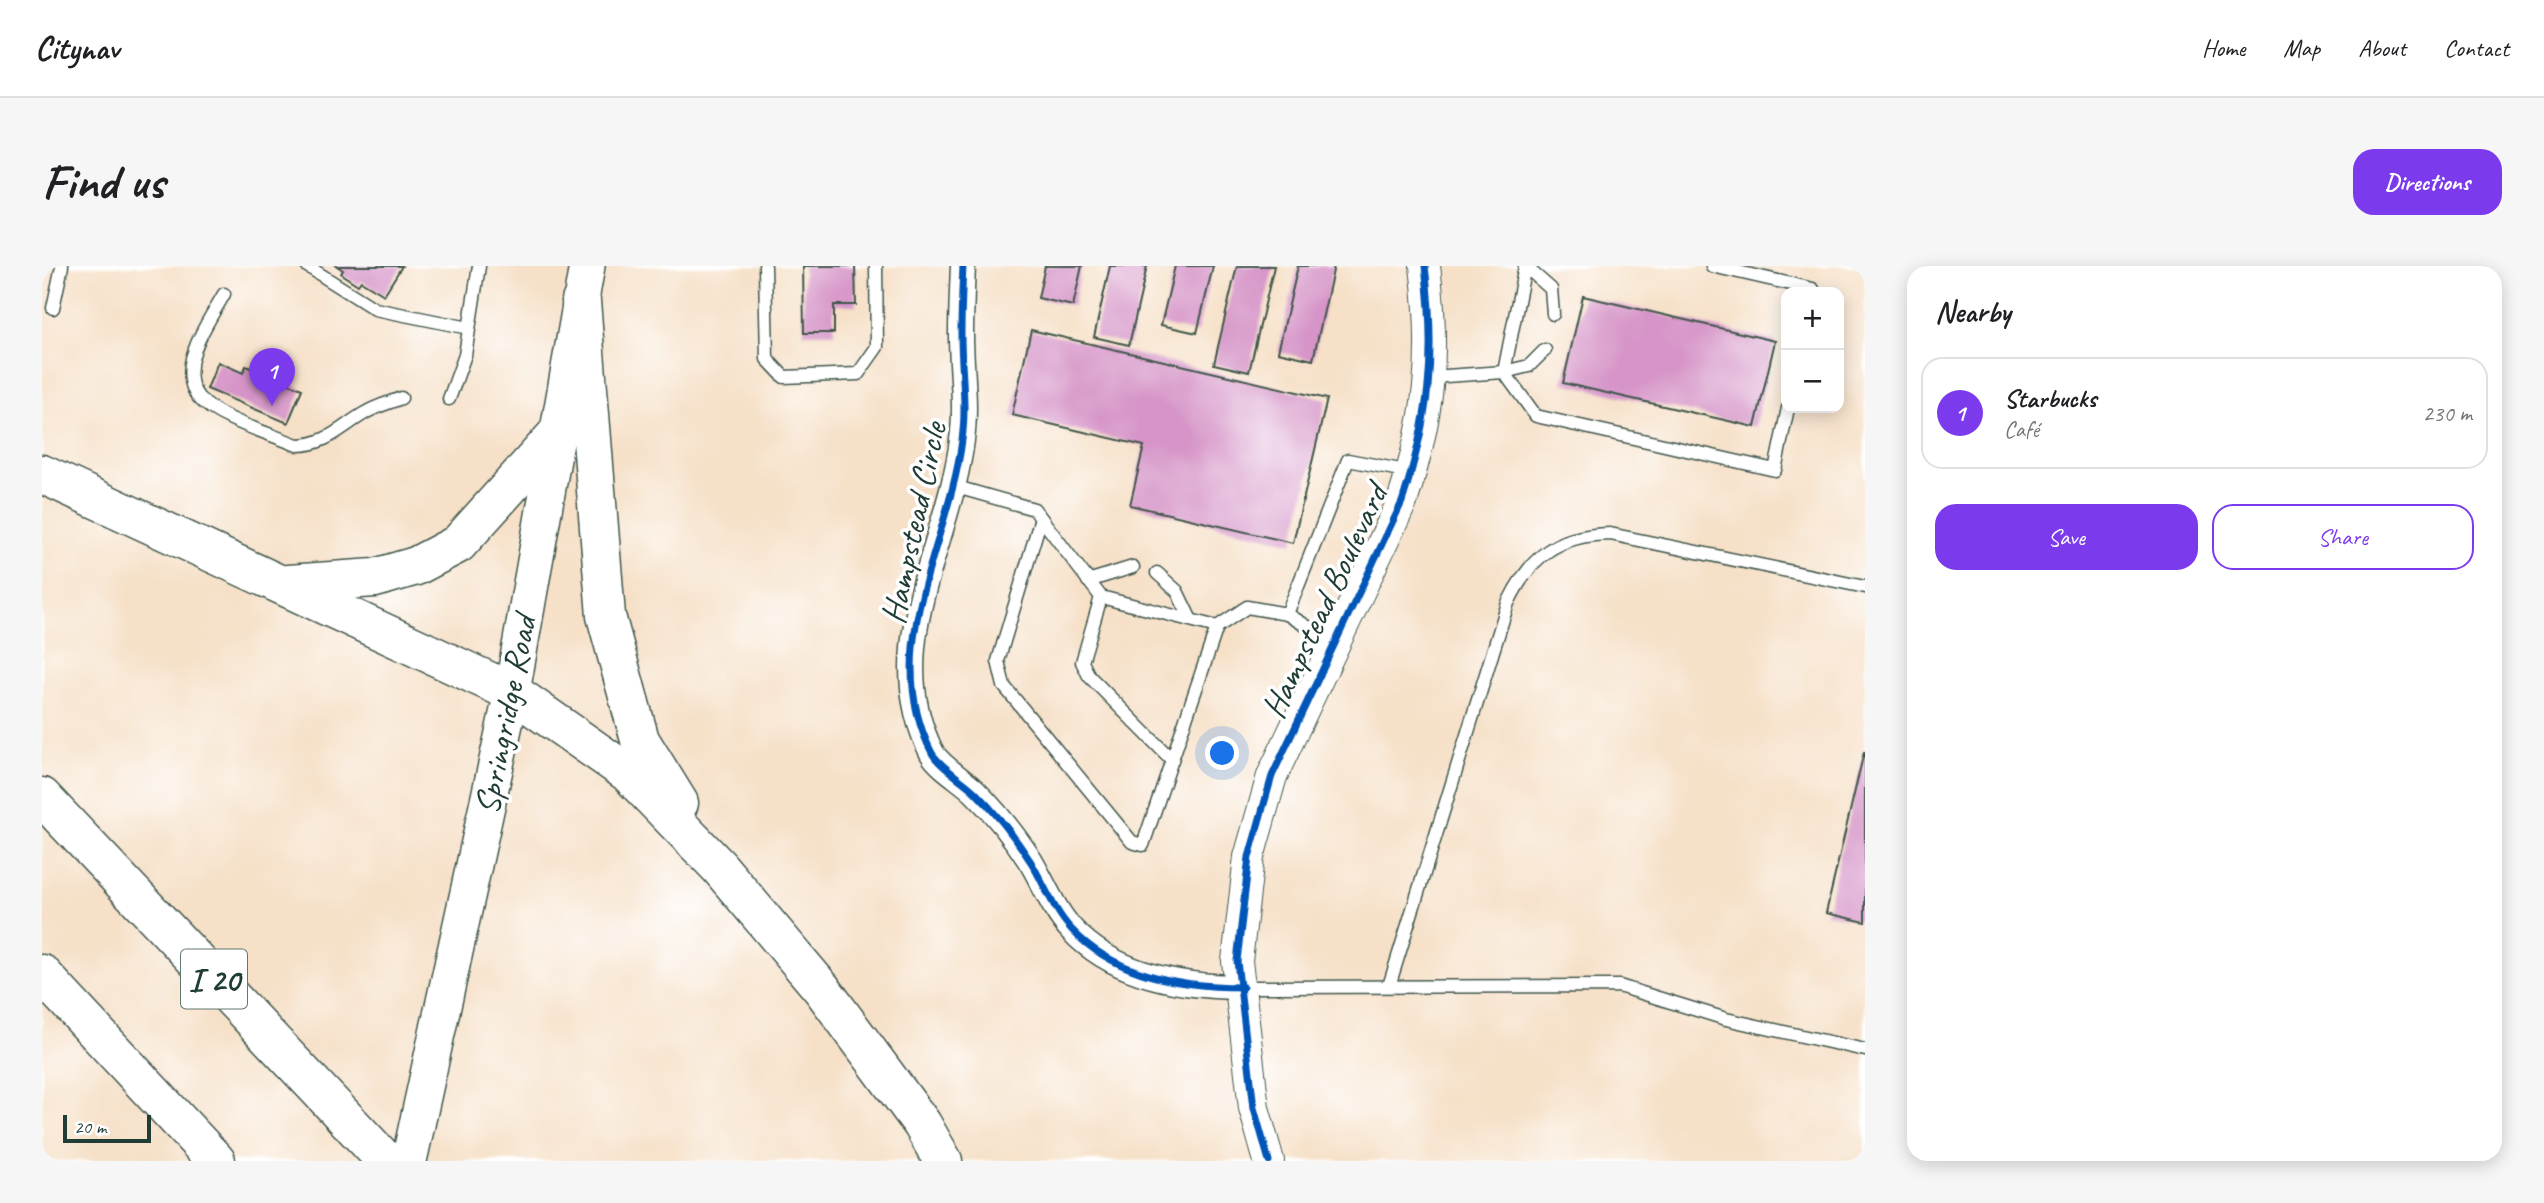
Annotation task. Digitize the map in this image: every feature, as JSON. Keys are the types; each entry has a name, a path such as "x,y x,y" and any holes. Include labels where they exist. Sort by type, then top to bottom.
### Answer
{"highway":[{"path":"584,284 606,616 640,740 719,867"},
{"path":"280,584 375,578 416,566 458,544 558,433"},
{"path":"42,474 512,692 628,773 719,867 822,989 922,1124 943,1161"},
{"name":"I 20","path":"42,797 386,1161"},
{"path":"42,974 216,1161"}],"main road":[{"name":"Springridge Road","path":"409,1161 512,692 584,284"}],"street":[{"name":"Hampstead Circle","path":"963,266 961,337 965,404 962,440 953,486 936,540 913,646 913,696 934,756 997,815 1031,862 1071,930 1136,970 1165,980 1201,987 1243,987"},
{"name":"Hampstead Boulevard","path":"1269,1161 1254,1108 1243,987 1237,961 1249,857 1272,776 1402,502 1411,472 1431,377 1432,333 1425,266"}],"lane":[{"path":"53,308 62,266"},
{"path":"307,266 376,309 430,323 469,328"},
{"path":"449,399 465,355 479,266"},
{"path":"765,266 766,359 785,377 858,374 877,347 876,266"},
{"path":"1525,266 1551,289 1553,314"},
{"path":"1525,266 1504,372 1536,416 1775,470 1787,413"},
{"path":"1712,266 1804,287"},
{"path":"224,294 194,350 190,370 192,386 199,398 213,409 297,445 309,445 324,441 367,411 401,398"},
{"path":"1431,377 1504,372 1530,366 1545,350"},
{"path":"1287,614 1348,460 1411,472"},
{"path":"953,486 1034,509 1101,597 1217,627"},
{"path":"1041,518 998,661 1004,686 1132,842 1143,845 1217,627 1247,607 1287,614 1334,643"},
{"path":"1389,986 1508,603 1523,573 1537,558 1567,540 1610,534 1865,587"},
{"path":"1088,581 1133,567"},
{"path":"1157,573 1177,591 1190,618"},
{"path":"1101,597 1082,662 1089,676 1172,760"},
{"path":"1243,987 1619,986 1726,1019 1865,1050"}],"building":[{"path":"337,266 402,266 384,295 361,281 358,285 341,274 343,270"},
{"path":"803,266 855,266 856,305 834,305 834,333 804,333"},
{"path":"1045,266 1082,266 1073,306 1038,298"},
{"path":"1110,266 1147,266 1129,345 1094,337"},
{"path":"1175,266 1213,266 1197,333 1161,325"},
{"path":"1237,266 1274,266 1249,372 1214,364"},
{"path":"1298,266 1334,266 1313,360 1278,352"},
{"path":"1583,296 1775,341 1755,427 1563,383"},
{"path":"1031,330 1327,399 1293,543 1130,505 1144,446 1012,415"},
{"path":"218,362 243,373 246,366 302,389 288,423 207,389"},
{"path":"1865,752 1865,922 1826,913"}],"cycle path":[{"path":"963,266 962,440 955,479 922,596 914,636 912,675 917,714 932,753 975,792 1005,825 1031,862 1060,914 1089,946 1129,968 1152,976 1197,985 1243,987"},
{"path":"1269,1161 1254,1108 1237,961 1249,857 1272,776 1402,502 1419,441 1428,385 1430,329 1425,266"}],"place":[{"name":"Starbucks","path":"272,406"}]}
